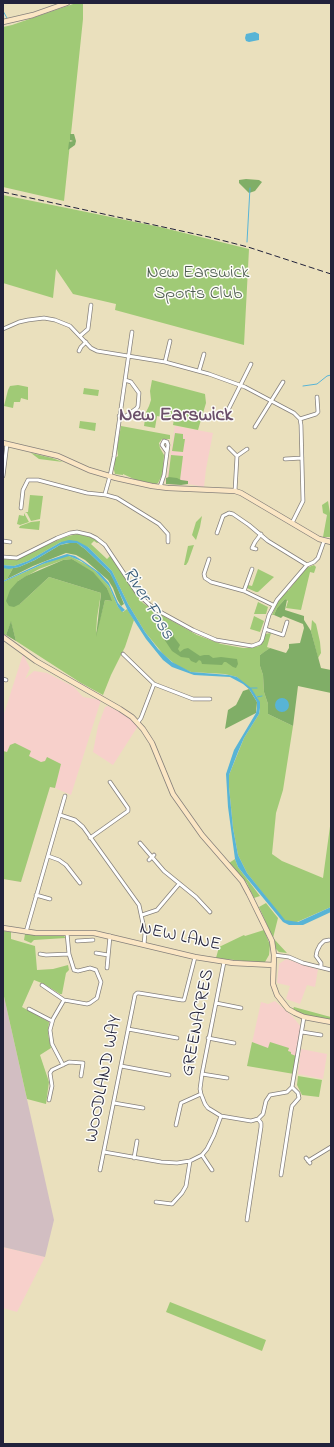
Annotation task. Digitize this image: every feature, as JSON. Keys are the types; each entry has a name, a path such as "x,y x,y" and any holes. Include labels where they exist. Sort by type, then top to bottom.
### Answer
{"street":[{"path":"3,22 26,17 66,3"},
{"path":"80,336 88,329 91,305"},
{"path":"3,329 19,322 44,318 62,322 70,326 90,348 97,351 165,362 199,371 240,385 294,413 300,419 304,500 292,523"},
{"path":"105,494 110,476 133,332"},
{"path":"165,362 170,341"},
{"path":"79,351 86,342"},
{"path":"199,371 204,354"},
{"path":"225,416 250,364"},
{"path":"120,416 126,416 137,408 140,393 131,382 125,380"},
{"path":"255,427 283,382"},
{"path":"300,419 318,412 317,397"},
{"path":"3,476 5,444 58,456 89,470 110,476 160,487 235,491 324,541 331,542"},
{"path":"229,448 237,456 235,491"},
{"path":"237,456 247,449"},
{"path":"160,487 164,475 167,452"},
{"path":"285,458 302,458"},
{"path":"21,508 23,490 28,480 38,480 87,493 105,494 117,498 159,524 168,534 168,542"},
{"path":"222,532 217,532 223,516 229,513 233,514 261,534 268,541 307,565"},
{"path":"3,558 17,558 70,533 86,533 105,545 137,593 153,608 193,630 216,640 252,646 260,643 273,605 307,565 314,562 318,558 324,541"},
{"path":"256,549 252,548 261,534"},
{"path":"6,546 7,541"},
{"path":"212,565 208,561 204,574 205,578 212,582 244,590 273,605"},
{"path":"244,590 252,569"},
{"path":"265,629 283,634 287,622"},
{"path":"3,637 36,661 120,709 138,722 148,735 173,794 185,813 247,889 272,941 274,955 273,984 277,995 288,1009 304,1017 331,1022"},
{"path":"123,654 154,684 193,699 210,699"},
{"path":"138,722 141,718 154,684"},
{"path":"90,838 128,811 128,808 110,782"},
{"path":"26,932 65,796"},
{"path":"60,814 79,823 138,904 146,933 144,945"},
{"path":"140,843 164,871 196,897 210,912"},
{"path":"48,856 63,862 80,883"},
{"path":"142,915 157,910 179,884"},
{"path":"36,895 50,899"},
{"name":"NEW LANE","path":"3,928 36,933 94,933 194,957 224,962 273,966"},
{"path":"42,985 64,1000 87,1004 97,998 101,982 96,970 90,968 78,971 74,970 69,954 67,933"},
{"path":"82,933 82,941"},
{"path":"107,968 110,936"},
{"path":"77,941 94,940"},
{"path":"321,967 321,963 316,956 317,951 324,941 329,940"},
{"path":"96,953 108,955"},
{"path":"40,954 46,956 69,954"},
{"path":"274,955 289,957 331,970"},
{"name":"WOODLAND WAY","path":"134,989 137,993 184,1000 194,957"},
{"name":"GREENACRES","path":"224,962 208,1038 200,1089 201,1094 208,1108 221,1116 247,1120 258,1119"},
{"name":"WOODLAND WAY","path":"100,1170 135,995 137,993"},
{"path":"63,1064 52,1044 50,1030 52,1021 64,1000"},
{"path":"216,1003 242,1008"},
{"path":"29,1009 52,1021"},
{"path":"247,1220 261,1127 261,1123 258,1119 263,1114 266,1101 270,1096 273,1094 287,1092 292,1087 304,1017"},
{"path":"128,1029 177,1038"},
{"path":"302,1032 321,1035"},
{"path":"208,1038 234,1043"},
{"path":"49,1100 52,1086 48,1072 63,1064 72,1062 83,1063 81,1076"},
{"path":"121,1066 169,1075"},
{"path":"202,1074 227,1078"},
{"path":"281,1175 292,1106 299,1098 298,1093 292,1087"},
{"path":"176,1125 180,1103 201,1094"},
{"path":"114,1102 143,1108"},
{"path":"104,1152 169,1163 190,1161 202,1155 211,1141 221,1116"},
{"path":"134,1158 137,1141"},
{"path":"308,1161 331,1147"},
{"path":"202,1155 212,1170"},
{"path":"156,1202 172,1204 182,1193 186,1186 190,1161"}],"shaded area":[{"path":"175,426 213,433 204,487 188,484 170,485 165,482"},
{"path":"23,654 30,668 25,679 34,671 47,673 74,687 83,697 101,700 71,795 50,787 21,882 3,879 3,717"},
{"path":"108,706 126,715 138,726 113,765 93,752 98,726 105,707"},
{"path":"286,959 318,969 315,987 307,985 300,1004 286,999 290,986 277,983 279,964"},
{"path":"3,992 54,1220 45,1257 3,1247"},
{"path":"275,1001 293,1017 301,1027 296,1056 247,1066 261,1002 268,1004"},
{"path":"301,1049 327,1054 323,1079 298,1074"},
{"path":"3,1247 45,1257 17,1312 3,1308"}],"green space":[{"path":"76,3 83,3 83,19 64,201 3,187 3,27"},
{"path":"70,134 74,134 76,141 75,145 68,150 69,142 73,141 70,140"},
{"path":"239,180 259,180 262,182 255,191 249,193 239,183"},
{"name":"New Earswick Sports Club","path":"3,195 160,227 249,249 244,345 115,310 116,304 73,294 56,269 53,298 3,283"},
{"path":"152,380 205,394 206,403 198,430 173,425 174,419 157,416 155,428 144,426 146,412 151,400 150,391"},
{"path":"18,385 28,387 28,400 21,398 20,402 14,402 13,408 4,406 10,386"},
{"path":"84,388 99,390 98,396 83,394"},
{"path":"80,421 96,423 95,431 79,428"},
{"path":"121,426 170,435 170,439 162,439 159,443 164,455 163,473 158,483 156,484 136,480 123,474 115,474 115,458 118,456 117,448"},
{"path":"175,433 183,434 183,439 185,439 183,452 172,451"},
{"path":"31,453 52,458 63,462 39,459"},
{"path":"171,455 183,456 180,480 168,479"},
{"path":"169,477 188,481 188,484 166,484 166,478"},
{"path":"30,495 43,496 40,519 31,521 25,512 28,512"},
{"path":"328,501 331,519 331,537 323,537 327,515 323,513 322,505"},
{"path":"24,513 29,522 20,525 17,524 19,515 24,516"},
{"path":"202,516 196,540 192,535 196,522"},
{"path":"40,521 39,530 19,528 20,526 31,522"},
{"path":"77,534 90,537 99,542 97,543 94,541 91,544 107,559 110,554 136,595 143,603 197,635 221,644 250,648 259,646 263,641 265,634 271,633 267,647 270,648 260,655 260,666 263,675 264,692 268,704 268,714 293,726 283,790 276,813 272,854 282,861 323,878 331,819 331,907 297,922 289,922 284,920 247,873 238,855 233,828 229,775 244,738 259,714 260,708 257,697 237,677 225,674 191,672 177,666 163,654 145,632 128,604 112,571 88,547 61,542 28,561 14,566 3,565 3,559 14,560 65,537"},
{"path":"75,542 85,549 110,573 124,604 121,606 108,580 85,560 76,555 66,553 33,566 7,579 13,568 35,560 60,545"},
{"path":"194,545 188,562 184,565 188,546"},
{"path":"64,556 69,556 89,566 109,586 118,607 123,612 127,609 134,620 125,647 103,695 81,683 16,641 11,622 6,635 3,634 3,582","holes":["72,559 93,573 107,588 111,601 105,600 96,634 101,593 49,577 20,604 18,581 39,569 63,560"]},
{"path":"72,559 93,572 107,588 112,601 105,600 96,637 101,593 49,577 20,604 14,607 9,606 6,601 10,590 18,581 63,560"},
{"path":"314,565 316,567 314,573 310,572 301,610 286,608 288,601 285,599 277,608 274,615 272,615 277,603 286,591 288,591 306,568"},
{"path":"3,568 13,568 7,579 3,581"},
{"path":"258,569 274,577 258,592 256,592 247,588 248,585 252,586"},
{"path":"285,599 287,600 285,610 304,616 304,620 311,631 321,668 331,670 331,693 298,686 293,726 268,714 268,704 264,692 263,675 260,666 260,655 270,648 286,653 289,648 289,644 300,643 304,628 303,624 283,616 281,618 274,615 277,608"},
{"path":"258,602 268,607 266,614 254,614"},
{"path":"254,616 264,621 260,632 250,629"},
{"path":"312,620 316,624 320,642 321,653 318,658 311,631"},
{"path":"11,621 16,641 6,635"},
{"path":"169,628 180,645 178,649 180,652 188,648 200,656 209,655 213,658 221,657 237,659 238,664 236,668 226,662 222,665 202,664 199,660 196,663 191,661 189,658 181,657 172,651 160,633 162,630"},
{"path":"249,689 257,702 256,713 225,729 228,710 236,705 243,691"},
{"path":"15,743 31,751 29,756 41,762 45,761 47,757 61,764 55,788 50,787 21,882 3,879 3,751 7,752 10,745"},
{"path":"235,859 238,867 260,896 254,898 247,883 229,863"},
{"path":"266,903 278,918 273,938 259,907"},
{"path":"264,930 270,945 269,955 265,962 216,958 219,947 244,935 245,936"},
{"path":"3,931 11,932 11,939 35,946 37,970 53,969 68,965 69,970 66,973 62,994 34,980 22,1007 49,1022 48,1034 51,1048 40,1055 49,1082 46,1104 27,1099 3,992"},
{"path":"25,934 64,936 66,938 34,940 31,943 24,940"},
{"path":"274,939 287,953 279,952 276,949"},
{"path":"294,1007 331,1017 331,1021 307,1016 295,1011 293,1009"},
{"path":"252,1042 268,1048 270,1042 289,1048 288,1051 296,1056 294,1074 247,1066"},
{"path":"298,1076 322,1080 319,1097 302,1095 297,1085"},
{"path":"170,1302 266,1340 262,1351 166,1312"}],"water":[{"path":"255,32 259,34 259,40 249,42 246,41 246,34"},
{"path":"69,540 77,541 88,547 112,571 128,604 145,632 158,649 172,662 191,672 237,677 251,688 260,702 259,714 244,738 229,775 233,828 238,855 247,873 285,920 298,922 331,907 331,912 303,925 289,925 283,922 238,867 235,859 228,807 226,774 234,750 256,713 257,702 249,689 230,677 194,675 172,667 163,660 146,639 128,611 110,573 77,543 60,545 35,560 19,567 9,569 3,568 3,565 14,566 28,561 61,542"},
{"path":"67,554 75,556 100,573 109,583 118,603 125,610 122,612 118,607 109,586 95,571 81,561 69,556 43,564 3,582 46,561"},
{"path":"282,698 287,700 289,705 287,710 282,712 277,710 275,705 277,700"}],"waterway":[{"path":"3,11 7,18"},
{"path":"247,242 250,188"},
{"path":"303,386 317,384 327,376 331,375"},
{"name":"River Foss","path":"251,688 257,688"},
{"name":"River Foss","path":"257,697 262,696"}],"railway":[{"path":"3,192 209,237 248,247 331,274"}],"district":[{"name":"New Earswick","path":"176,417"}]}
